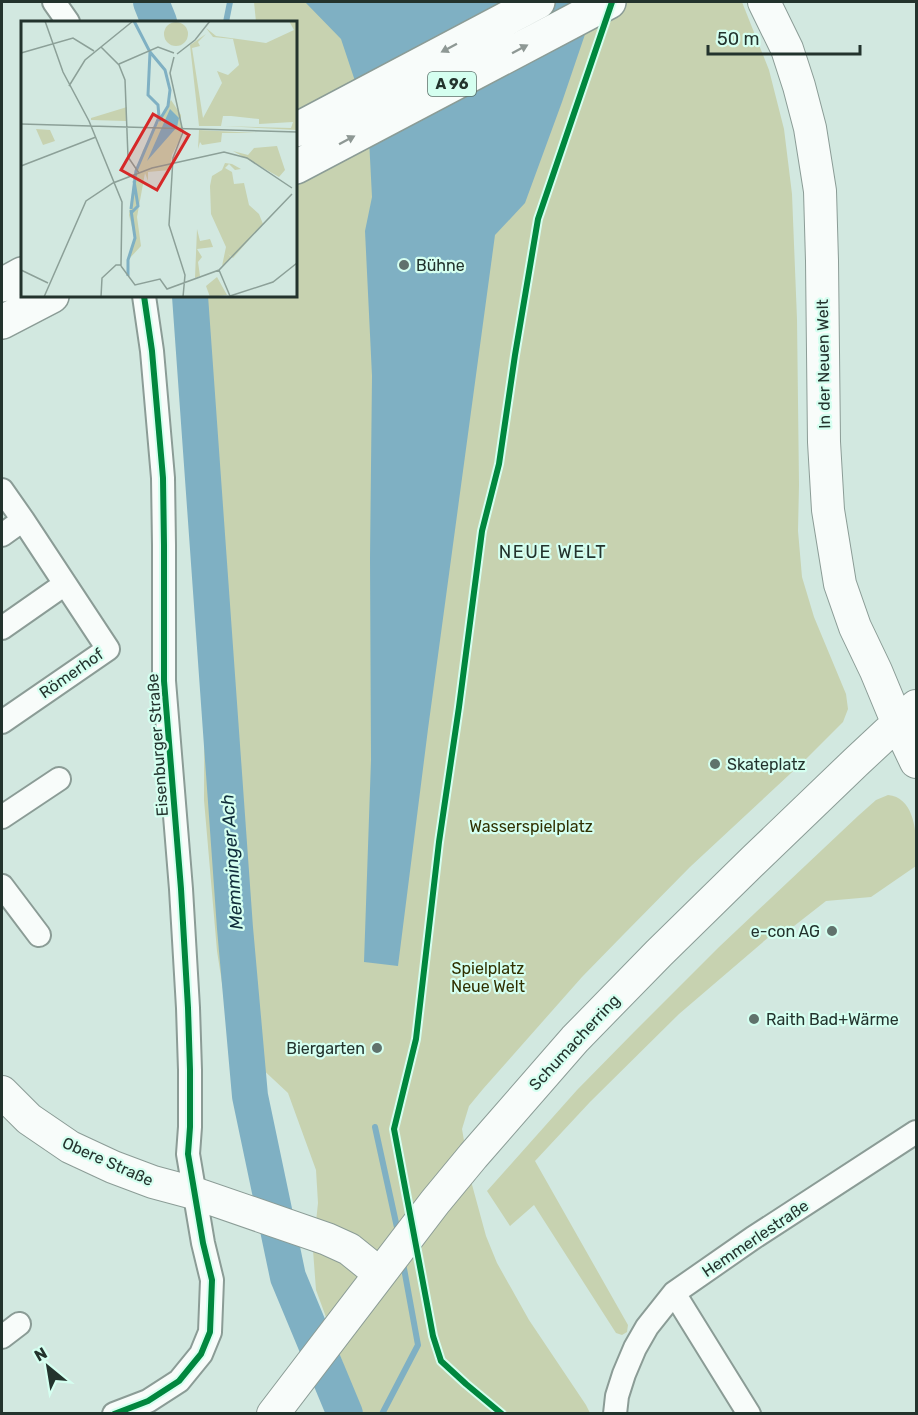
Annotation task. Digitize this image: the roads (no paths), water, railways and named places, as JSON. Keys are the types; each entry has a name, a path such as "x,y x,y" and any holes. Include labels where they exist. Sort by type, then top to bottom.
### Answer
{"highway":[{"name":"A 96","path":"297,129 538,2"},
{"name":"A 96","path":"297,166 609,2"},
{"path":"2,285 21,275"},
{"path":"2,322 50,297"}],"street":[{"path":"54,2 67,21"},
{"name":"In der Neuen Welt","path":"764,2 787,49 799,86 810,128 820,191 824,442 828,510 840,584 855,627 876,672 907,715 916,762"},
{"name":"Eisenburger Straße","path":"144,297 152,351 163,478 164,681 188,996 190,1127 188,1154 194,1193"},
{"name":"Römerhof","path":"2,490 108,649 2,722"},
{"path":"2,535 23,520"},
{"path":"2,628 65,584"},
{"name":"Schumacherring","path":"273,1413 435,1202 575,1039 659,953 907,715"},
{"path":"2,817 59,779"},
{"path":"2,886 39,935"},
{"name":"Obere Straße","path":"2,1092 29,1119 70,1147 113,1167 327,1239 387,1266"},
{"name":"Hemmerlestraße","path":"615,1413 617,1396 635,1348 674,1293 753,1238 916,1132"},
{"path":"114,1413 148,1401 179,1381 201,1354 210,1332 212,1280 194,1193"},
{"path":"674,1293 749,1413"}],"water":[{"path":"305,2 596,2 525,203 495,235 398,966 364,962 371,760 372,376 365,231 372,197 368,120 341,39"}],"waterway":[{"name":"Memminger Ach","path":"151,2 159,21"},
{"name":"Memminger Ach","path":"226,21 230,2"},
{"name":"Memminger Ach","path":"190,297 235,928 250,1096 288,1277 345,1414"},
{"path":"375,1127 398,1232"},
{"path":"382,1414 418,1345 403,1263"}],"place":[{"name":"Bühne","path":"404,265"},
{"name":"Skateplatz","path":"715,764"},
{"name":"e-con AG","path":"832,931"},
{"name":"Raith Bad+Wärme","path":"754,1019"},
{"name":"Biergarten","path":"377,1048"}],"district":[{"name":"NEUE WELT","path":"553,552"}],"park label":[{"name":"Wasserspielplatz","path":"531,826"},
{"name":"Spielplatz Neue Welt","path":"488,977"}]}
